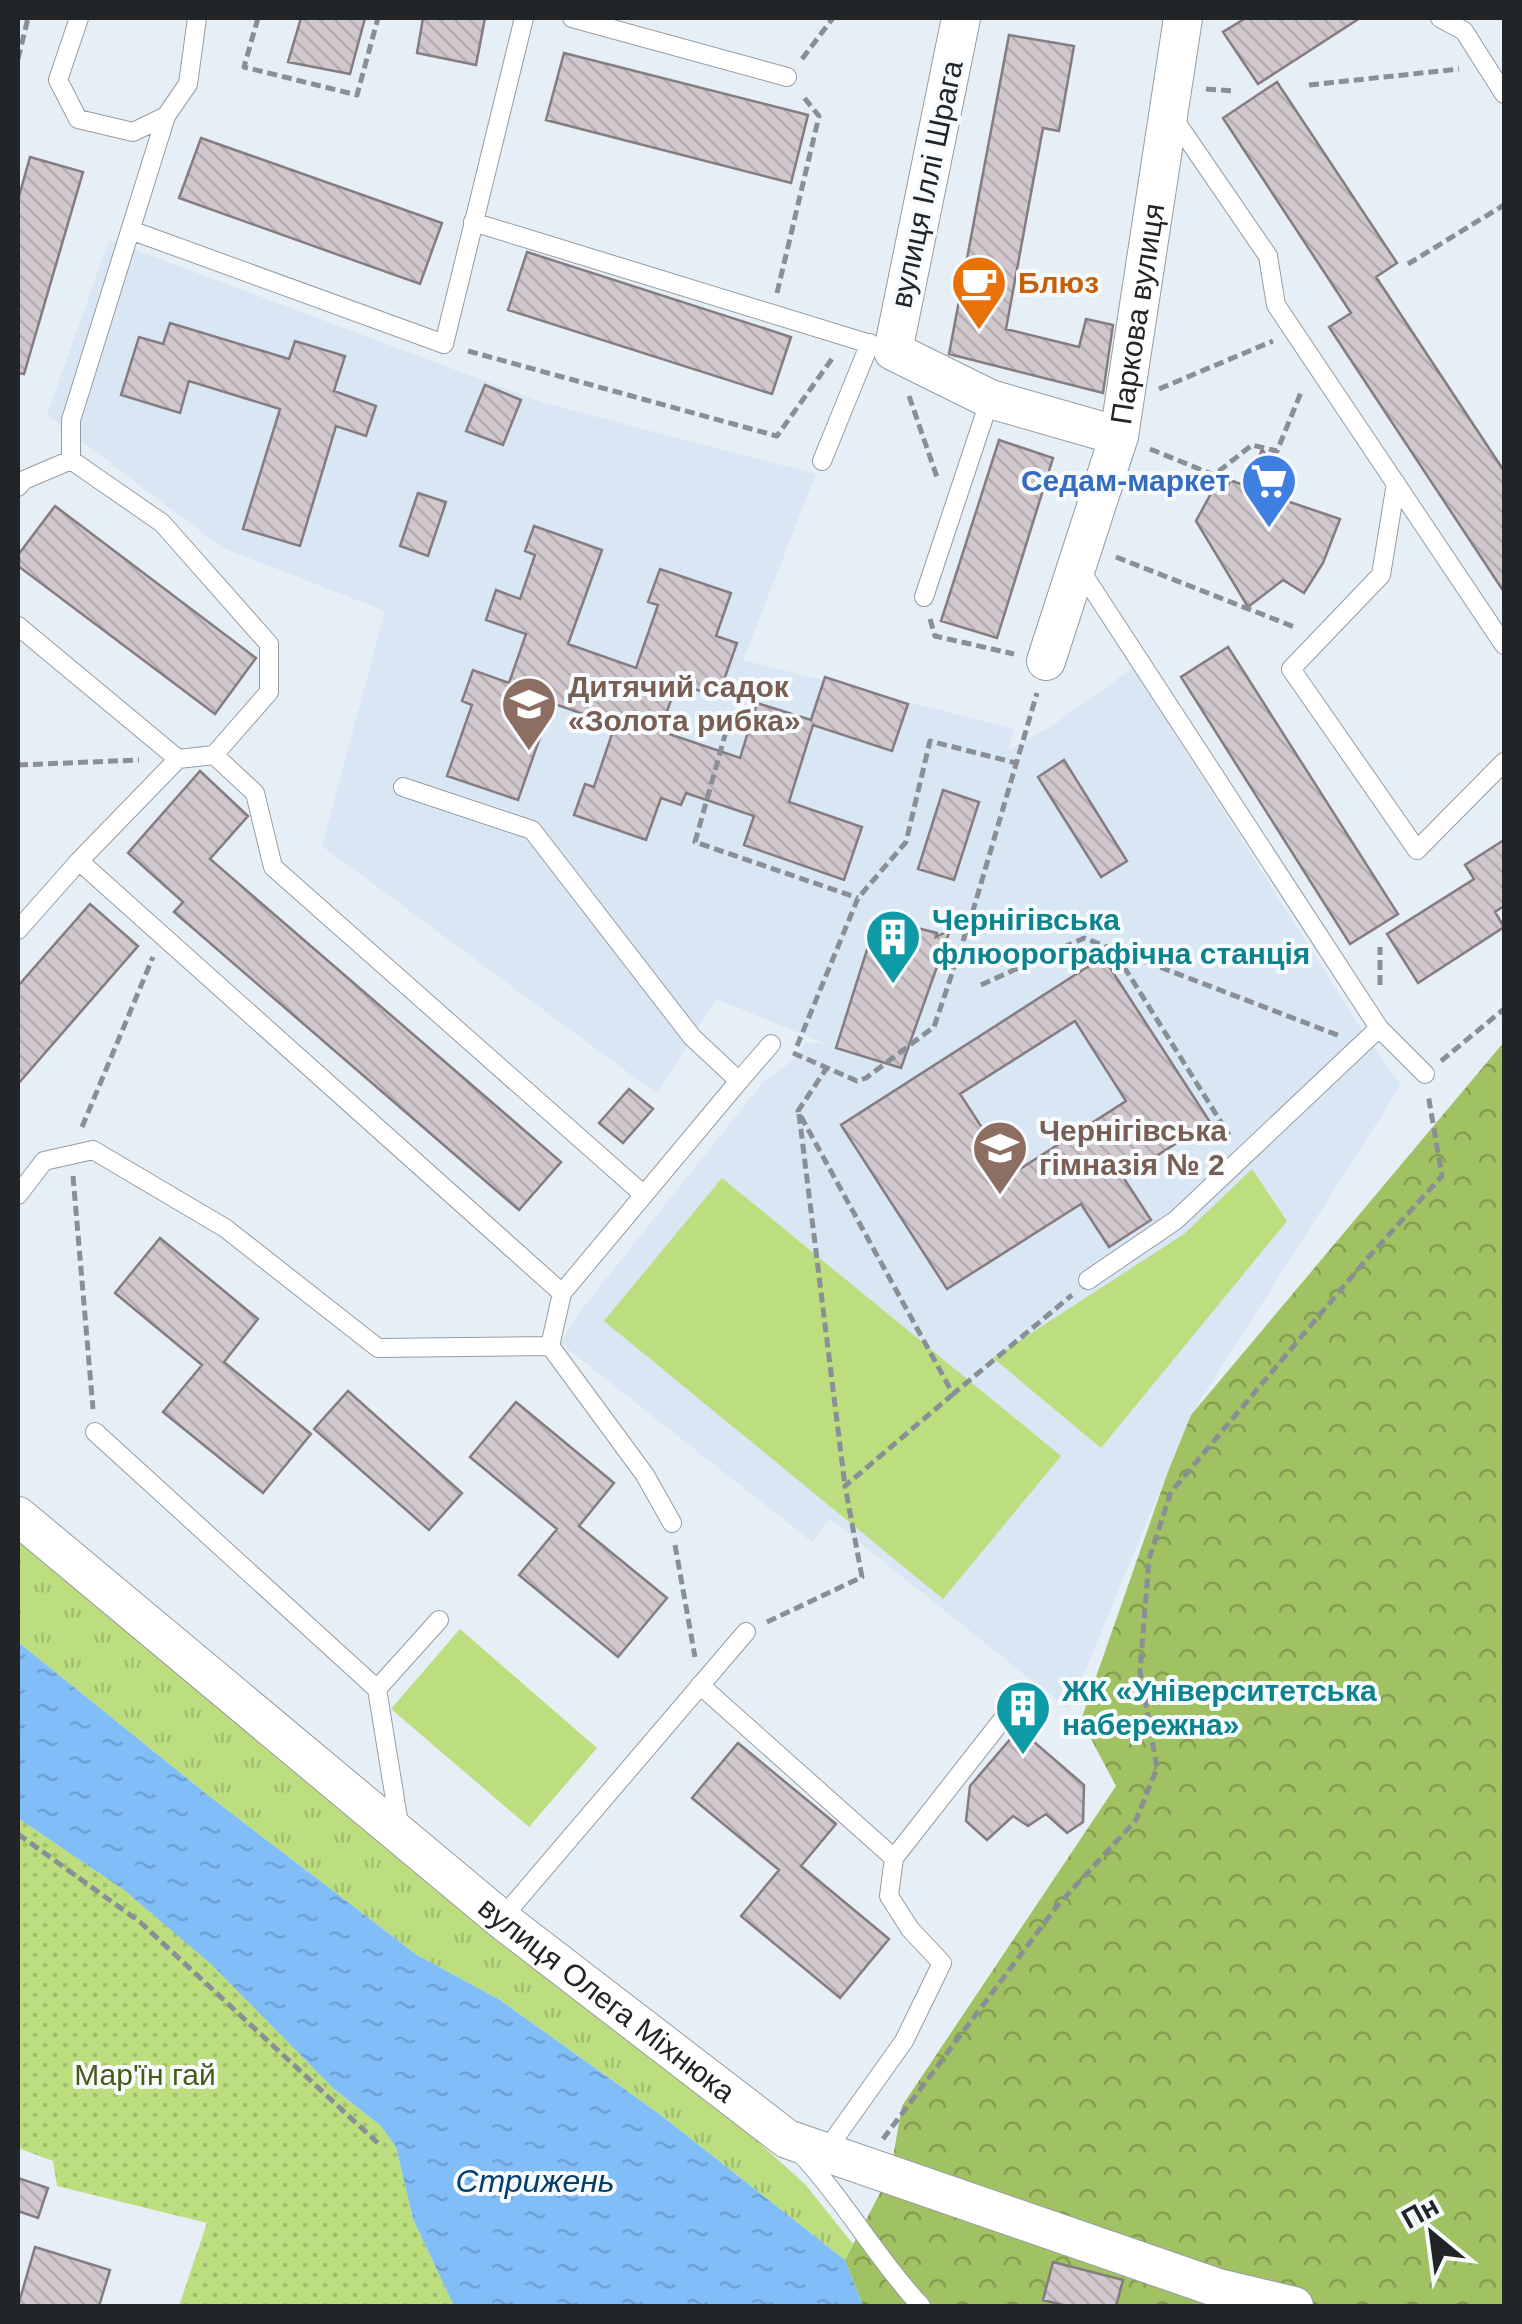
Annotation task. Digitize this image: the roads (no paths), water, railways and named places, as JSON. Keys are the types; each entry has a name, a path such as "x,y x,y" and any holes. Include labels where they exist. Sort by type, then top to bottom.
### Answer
{"street":[{"name":"вулиця Іллі Шрага","path":"882,347 961,18"},
{"name":"Паркова вулиця","path":"1046,661 1122,420 1183,18"},
{"path":"882,347 990,399 1122,420"},
{"name":"вулиця Олега Міхнюка","path":"18,1516 501,1919 787,2138 1218,2288 1294,2306"}],"lane":[{"path":"79,18 58,80 78,119 132,132 166,116"},
{"path":"71,460 71,420 166,116 188,84 196,18"},
{"path":"133,231 444,344 524,18"},
{"path":"572,18 788,77"},
{"path":"1440,18 1464,31 1504,94"},
{"path":"1170,114 1268,256 1276,306 1504,645"},
{"path":"472,222 882,347 822,461"},
{"path":"924,597 990,399"},
{"path":"18,487 24,480 71,460"},
{"path":"18,930 79,860 178,759 214,756 269,692 269,644 162,522 71,460"},
{"path":"1396,483 1381,575 1291,668 1416,850 1504,762"},
{"path":"1082,556 1380,1028 1425,1074"},
{"path":"18,626 178,759"},
{"path":"214,756 255,793 273,868 644,1195"},
{"path":"404,788 532,830 692,1037 739,1081"},
{"path":"79,860 562,1293"},
{"path":"1088,1280 1176,1220 1380,1028"},
{"path":"672,1523 645,1475 550,1346 562,1293 772,1044"},
{"path":"18,1195 44,1161 93,1150 225,1228 378,1348 550,1346"},
{"path":"95,1432 377,1689 400,1834"},
{"path":"377,1689 439,1620"},
{"path":"501,1919 746,1632"},
{"path":"700,1685 894,1858"},
{"path":"825,2152 904,2041 942,1963 910,1929 889,1896 894,1858 1006,1715"},
{"path":"787,2138 835,2191 901,2284 922,2306"}],"water":[{"name":"Стрижень","path":"18,1642 209,1796 417,1955 500,2000 658,2113 845,2260 863,2306 454,2306 413,2219 396,2147 381,2126 334,2089 211,1964 124,1890 18,1818"}],"place":[{"name":"Блюз","path":"979,332"},
{"name":"Седам-маркет","path":"1269,530"},
{"name":"Дитячий садок «Золота рибка»","path":"529,753"},
{"name":"Чернігівська флюорографічна станція","path":"893,986"},
{"name":"Чернігівська гімназія № 2","path":"1000,1197"},
{"name":"ЖК «Університетська набережна»","path":"1023,1757"}],"park label":[{"name":"Мар'їн гай","path":"145,2075"}]}
